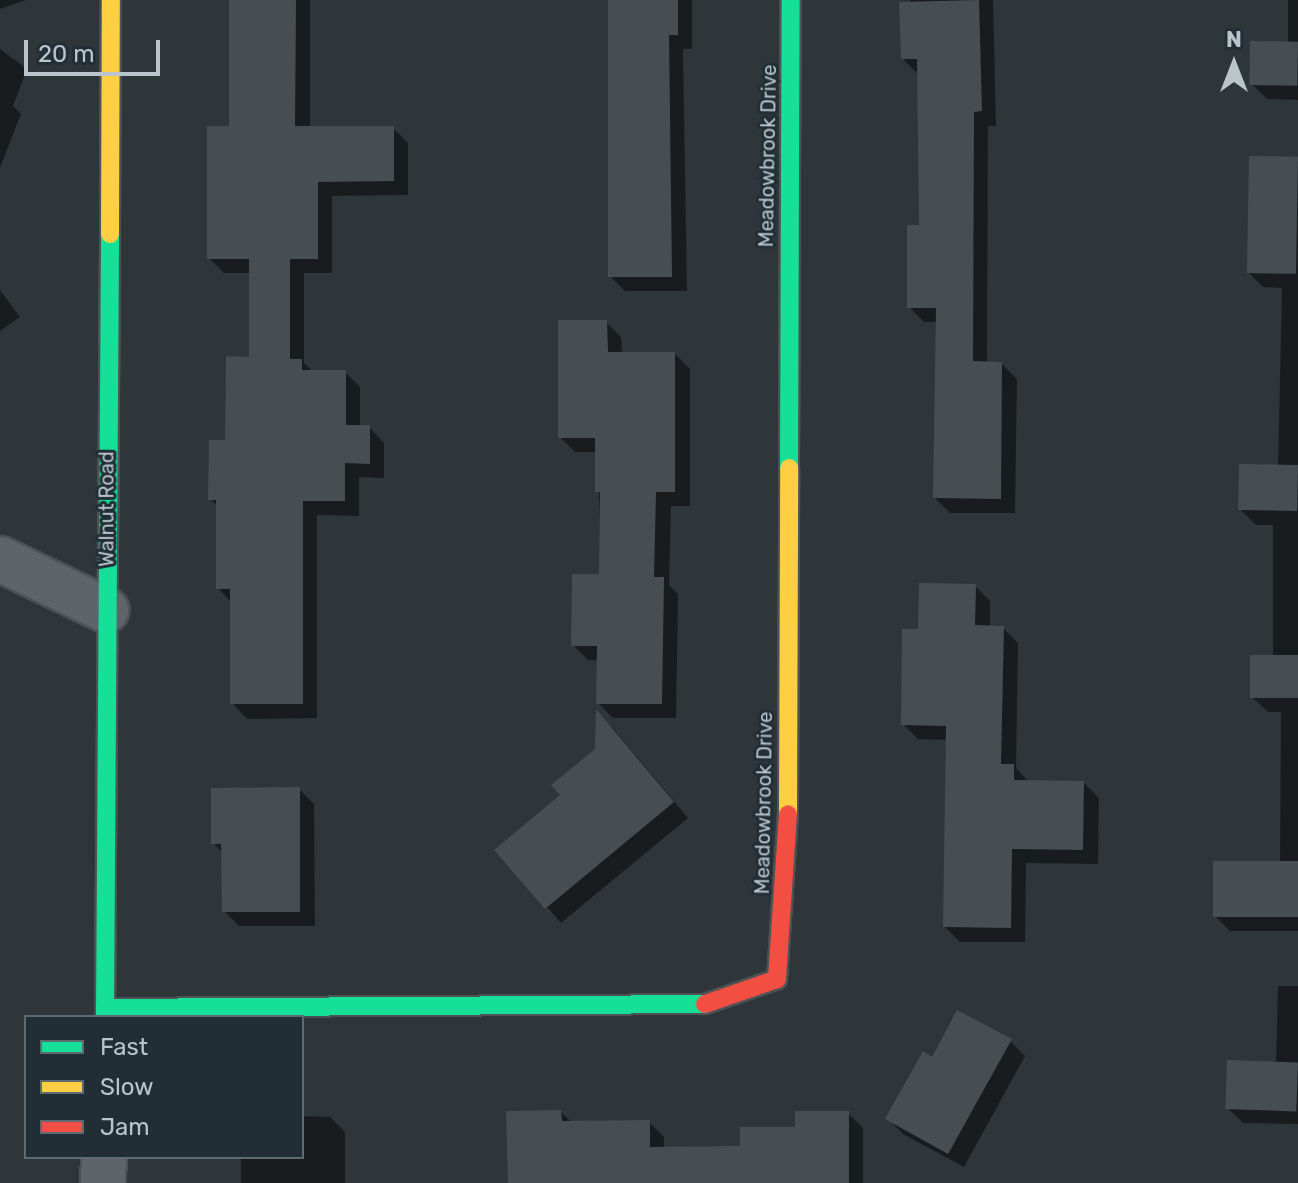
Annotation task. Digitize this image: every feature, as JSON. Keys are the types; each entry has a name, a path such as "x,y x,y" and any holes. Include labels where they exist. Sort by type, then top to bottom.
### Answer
{"street":[{"name":"Walnut Road","path":"105,1012 111,0"},
{"name":"Meadowbrook Drive","path":"105,1012 716,1004 777,979 788,852 791,0"},
{"path":"0,559 106,610"},
{"path":"103,1183 104,1159"}],"building":[{"path":"229,0 296,0 295,126 394,126 394,181 318,182 318,259 290,259 290,359 302,359 302,370 346,370 346,425 370,425 370,464 345,463 345,501 303,501 303,704 230,704 230,589 216,589 216,500 208,500 209,440 225,440 226,356 249,357 249,259 207,259 207,126 229,126"},
{"path":"608,0 678,0 678,35 669,35 672,277 608,277"},
{"path":"979,0 982,111 974,112 973,361 1002,362 1001,499 933,498 936,308 907,308 907,225 919,225 917,59 901,59 899,2"},
{"path":"1250,41 1298,42 1297,86 1249,85"},
{"path":"1249,156 1298,157 1296,274 1247,273"},
{"path":"558,320 607,320 608,352 675,352 675,492 656,492 654,577 664,577 662,704 596,704 597,646 571,646 572,574 599,574 600,492 595,492 595,438 558,438"},
{"path":"1239,464 1298,465 1297,511 1238,510"},
{"path":"919,583 976,584 975,625 1004,626 1001,764 1014,764 1014,780 1084,781 1083,850 1012,849 1011,928 943,927 946,726 901,725 902,629 918,629"},
{"path":"1250,655 1298,655 1298,698 1250,698"},
{"path":"596,709 674,802 545,909 494,850 560,795 551,785 595,749"},
{"path":"300,787 300,912 222,912 221,844 211,844 211,788"},
{"path":"1213,861 1298,861 1298,917 1213,917"},
{"path":"957,1010 1012,1039 948,1154 885,1119 923,1051 932,1057"},
{"path":"1227,1060 1298,1062 1296,1111 1225,1109"},
{"path":"561,1110 562,1121 650,1120 650,1147 740,1146 740,1127 795,1127 795,1111 849,1111 849,1183 508,1183 506,1111"}],"traffic: fast":[{"path":"789,468 791,0"},
{"path":"105,1015 110,234"},
{"path":"105,1008 705,1004"}],"traffic: slow":[{"path":"110,234 111,0"},
{"path":"788,814 789,468"}],"traffic: jam":[{"path":"705,1004 777,979 788,814"}]}
